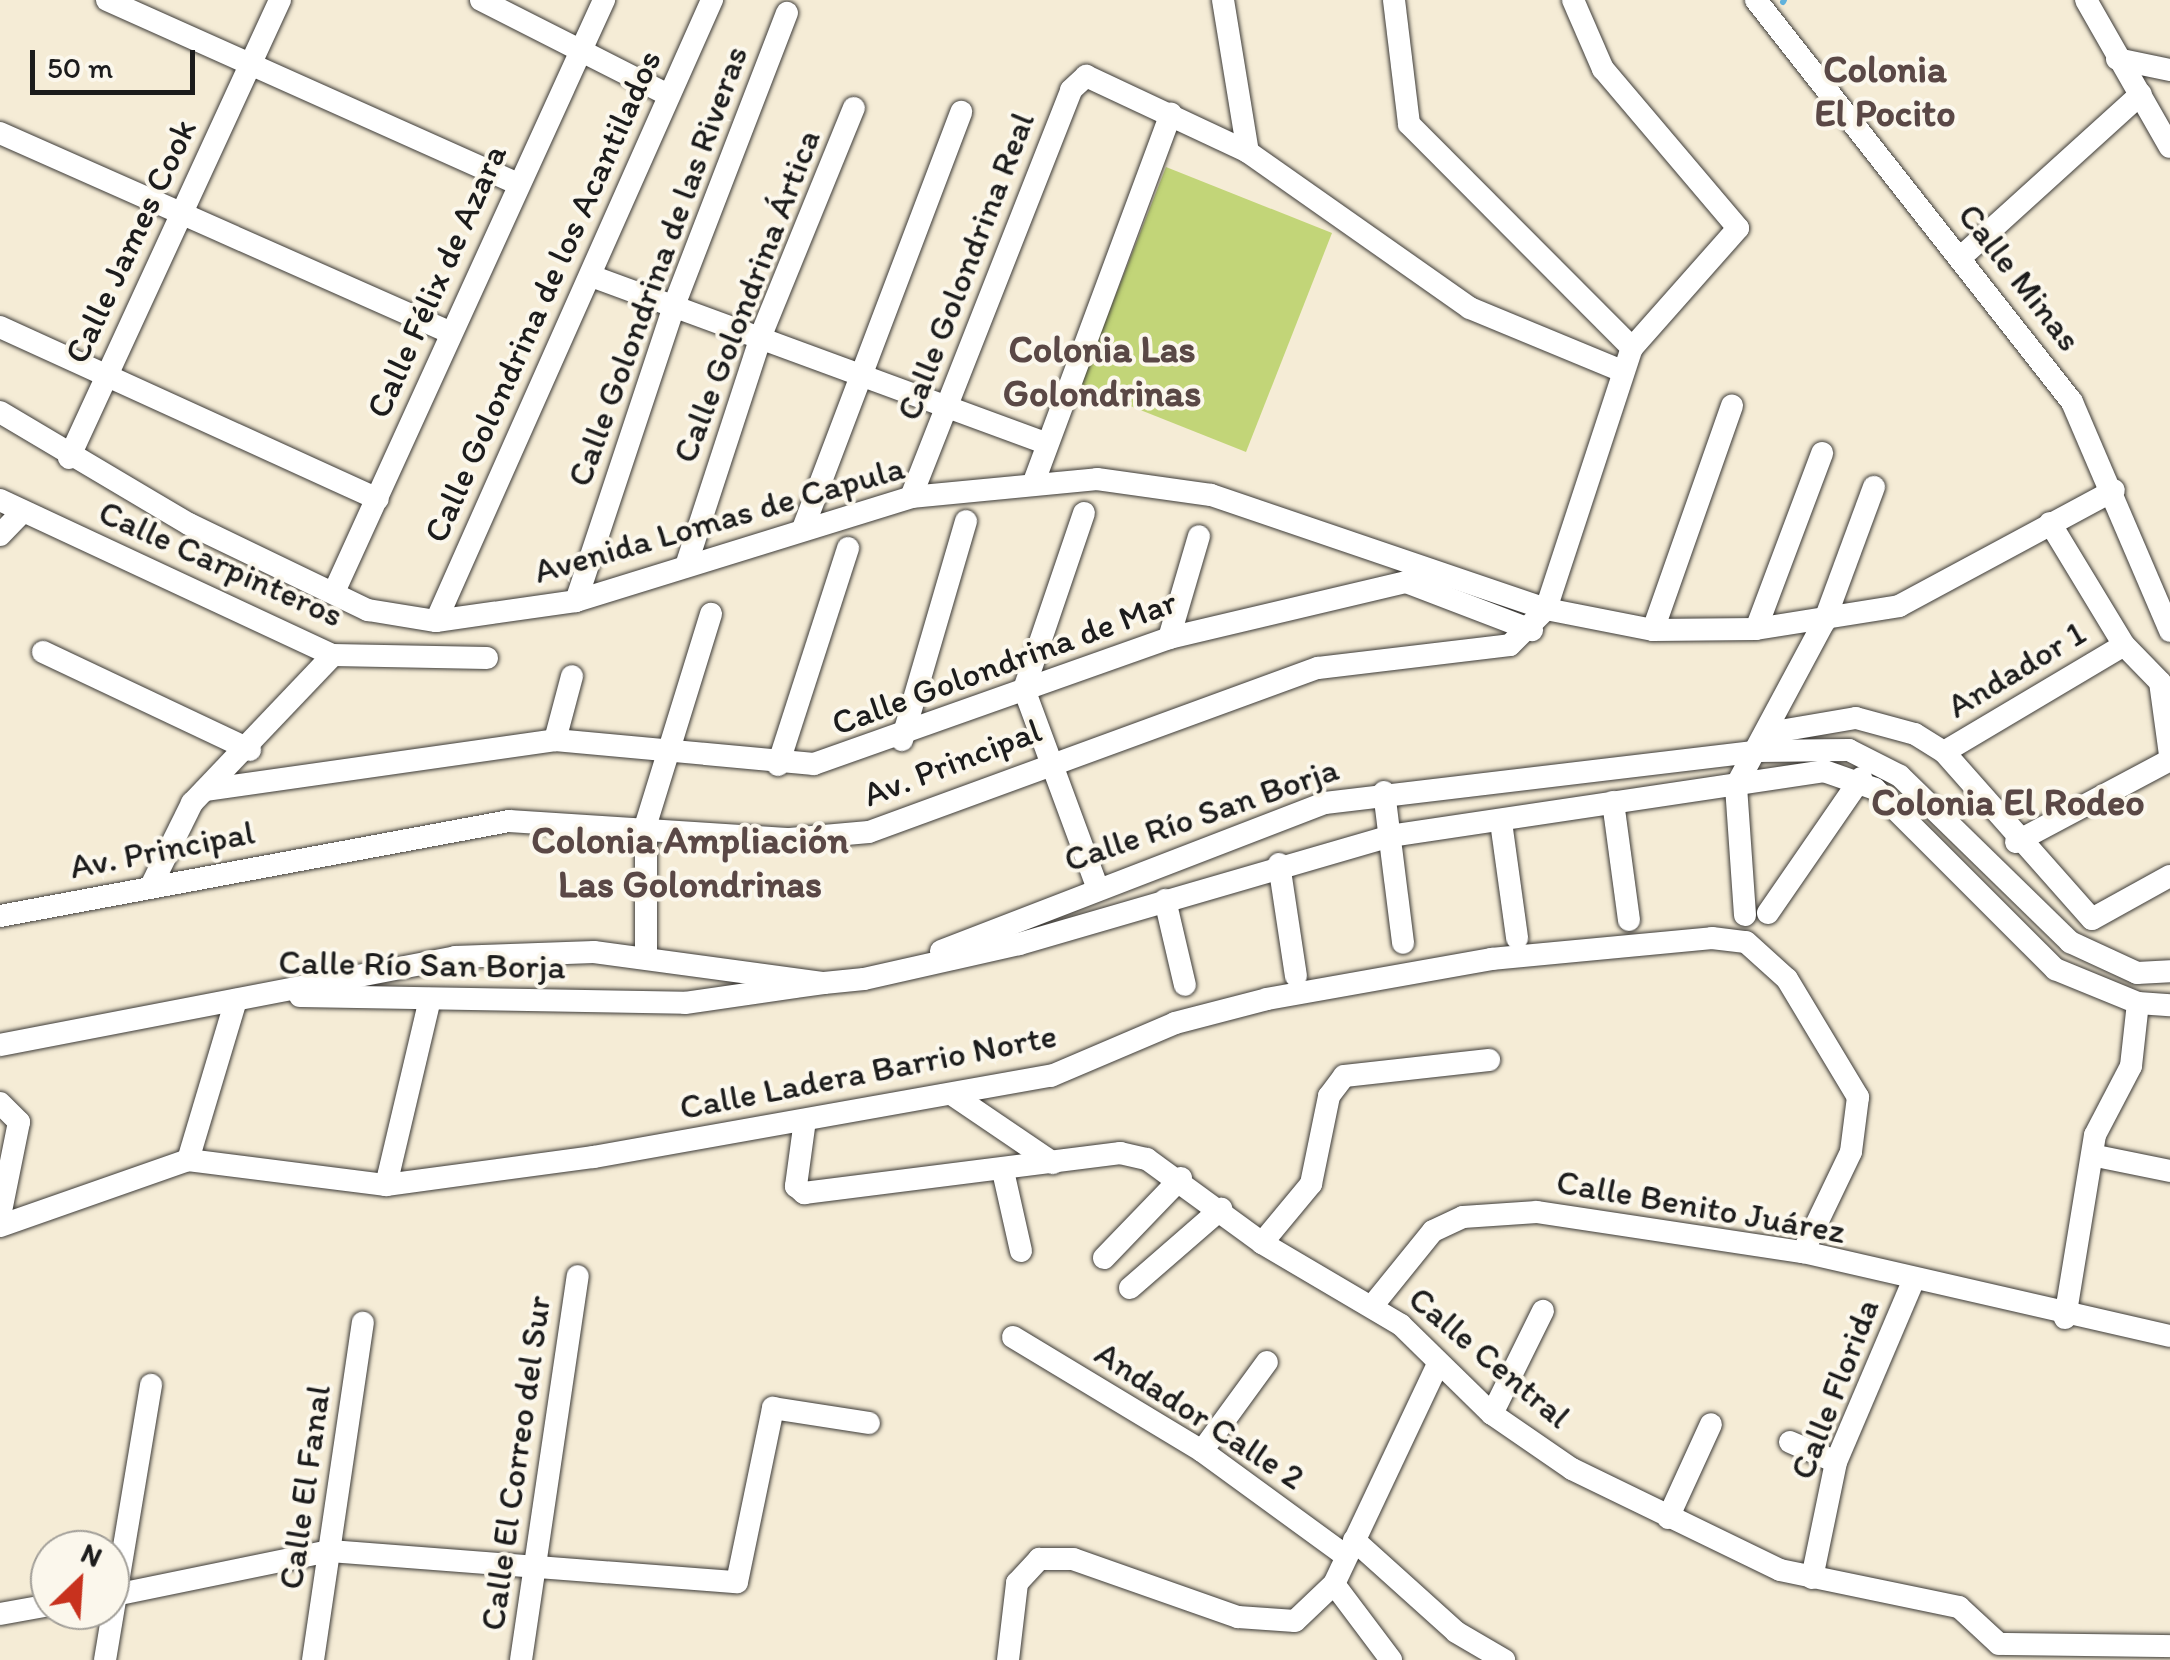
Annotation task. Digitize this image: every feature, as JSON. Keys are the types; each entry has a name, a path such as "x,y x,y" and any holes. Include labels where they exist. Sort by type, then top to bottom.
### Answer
{"street":[{"path":"107,0 516,183"},
{"name":"Calle James Cook","path":"68,458 280,0"},
{"path":"481,0 582,47 668,95"},
{"name":"Calle Félix de Azara","path":"334,592 516,183 604,0"},
{"name":"Calle Golondrina de los Acantilados","path":"436,621 594,277 668,95 712,0"},
{"path":"1223,0 1248,152"},
{"path":"1394,0 1409,124 1632,348"},
{"name":"Av. Principal","path":"0,916 509,821 646,824 830,839 1318,668 1490,652 1532,630 1546,609 1632,348 1738,228 1602,69 1573,0"},
{"name":"Calle Minas","path":"1756,0 2072,402 2114,490 2170,631"},
{"path":"2086,0 2170,147"},
{"name":"Calle Golondrina de las Riveras","path":"576,600 675,304 787,13"},
{"path":"2117,59 2170,70"},
{"name":"Calle Golondrina Real","path":"911,497 1071,90 1098,77 1171,113"},
{"path":"1960,258 2142,94"},
{"name":"Calle Golondrina Ártica","path":"686,566 762,333 854,108"},
{"path":"804,526 961,112"},
{"path":"1035,479 1042,442 1171,113 1248,152 1470,308 1622,371"},
{"path":"0,133 180,216 450,332"},
{"path":"594,277 762,333 1042,442"},
{"path":"0,327 378,499"},
{"path":"1653,630 1732,406"},
{"name":"Avenida Lomas de Capula","path":"0,412 68,458 368,610 436,621 576,600 804,526 911,497 1035,479 1212,495 1546,609 1653,630 1756,629 1824,622 1899,606 2114,490"},
{"path":"1756,629 1822,453"},
{"path":"1874,487 1824,622 1736,786 1757,914 1861,778 2028,948 2138,1004 2170,1005"},
{"name":"Calle Carpinteros","path":"0,500 333,655 487,658"},
{"path":"0,535 22,512"},
{"path":"1084,514 1024,689 1054,761 1097,886"},
{"path":"902,740 966,521"},
{"path":"2016,842 2170,757 2165,684 2124,646 2050,523"},
{"path":"1169,638 1199,536"},
{"path":"778,765 848,548"},
{"name":"Calle Golondrina de Mar","path":"204,790 555,740 778,765 845,758 1169,638 1406,582 1532,630"},
{"path":"646,956 646,824 664,750 710,614"},
{"name":"Andador 1","path":"1944,752 2124,646"},
{"path":"43,652 250,750"},
{"path":"151,886 175,825 204,790 250,750 333,655"},
{"path":"555,740 572,676"},
{"path":"1763,742 1856,718 1888,722 1944,752 2016,842 2082,915 2103,916 2170,876"},
{"name":"Calle Río San Borja","path":"918,962 1097,886 1273,818 1384,792 1763,742 1874,758 2070,942 2137,973 2170,971"},
{"name":"Calle Río San Borja","path":"246,998 685,1003 824,983 1020,944 1278,864 1390,836 1824,771 1861,778"},
{"path":"1384,792 1403,943"},
{"path":"1613,802 1629,920"},
{"path":"1501,822 1517,938"},
{"path":"1278,864 1296,976"},
{"path":"1165,900 1185,985"},
{"name":"Calle Ladera Barrio Norte","path":"0,1226 188,1160 386,1185 953,1095 1068,1071 1175,1023 1268,999 1492,959 1678,938 1746,942 1816,1014 1858,1096 1860,1126 1803,1252"},
{"name":"Calle Río San Borja","path":"0,1045 454,957 646,956 824,983"},
{"path":"188,1160 246,998"},
{"path":"386,1185 430,1000"},
{"path":"2064,1318 2100,1119 2132,1066 2138,1004"},
{"path":"1262,1243 1312,1184 1329,1096 1344,1076 1489,1060"},
{"path":"953,1095 1012,1143 1056,1164"},
{"path":"0,1103 19,1122 0,1216"},
{"name":"Calle Central","path":"806,1120 796,1186 804,1193 1134,1154 1181,1178 1262,1243 1373,1305 1492,1414 1668,1518 1812,1578 1959,1606 1998,1652"},
{"path":"2096,1156 2170,1171"},
{"path":"1002,1171 1021,1251"},
{"path":"1104,1258 1181,1178"},
{"path":"1130,1288 1221,1208"},
{"name":"Calle Benito Juárez","path":"1373,1305 1433,1231 1495,1212 1803,1252 1912,1284 2064,1318 2170,1336"},
{"name":"Calle El Correo del Sur","path":"521,1660 578,1276"},
{"name":"Calle Florida","path":"1812,1578 1836,1462 1912,1284"},
{"path":"1492,1414 1543,1311"},
{"name":"Calle El Fanal","path":"313,1660 363,1324"},
{"name":"Andador Calle 2","path":"1013,1338 1202,1450 1350,1548 1456,1632 1504,1660"},
{"path":"1202,1450 1268,1362"},
{"path":"1008,1660 1016,1582 1038,1559 1073,1559 1269,1624 1295,1622 1334,1584 1437,1366"},
{"path":"124,1530 150,1385"},
{"path":"130,1591 330,1552 738,1582 768,1419 784,1406 868,1423"},
{"path":"1668,1518 1711,1424"},
{"path":"1790,1442 1836,1462"},
{"path":"1334,1584 1391,1660"},
{"path":"0,1614 30,1609"},
{"path":"105,1660 108,1630"},
{"path":"1998,1652 2170,1646"}],"green space":[{"path":"1166,167 1332,233 1246,452 1080,386"}],"district":[{"name":"Colonia El Pocito","path":"1885,92"},
{"name":"Colonia Las Golondrinas","path":"1102,372"},
{"name":"Colonia El Rodeo","path":"2008,803"},
{"name":"Colonia Ampliación Las Golondrinas","path":"690,863"}]}
